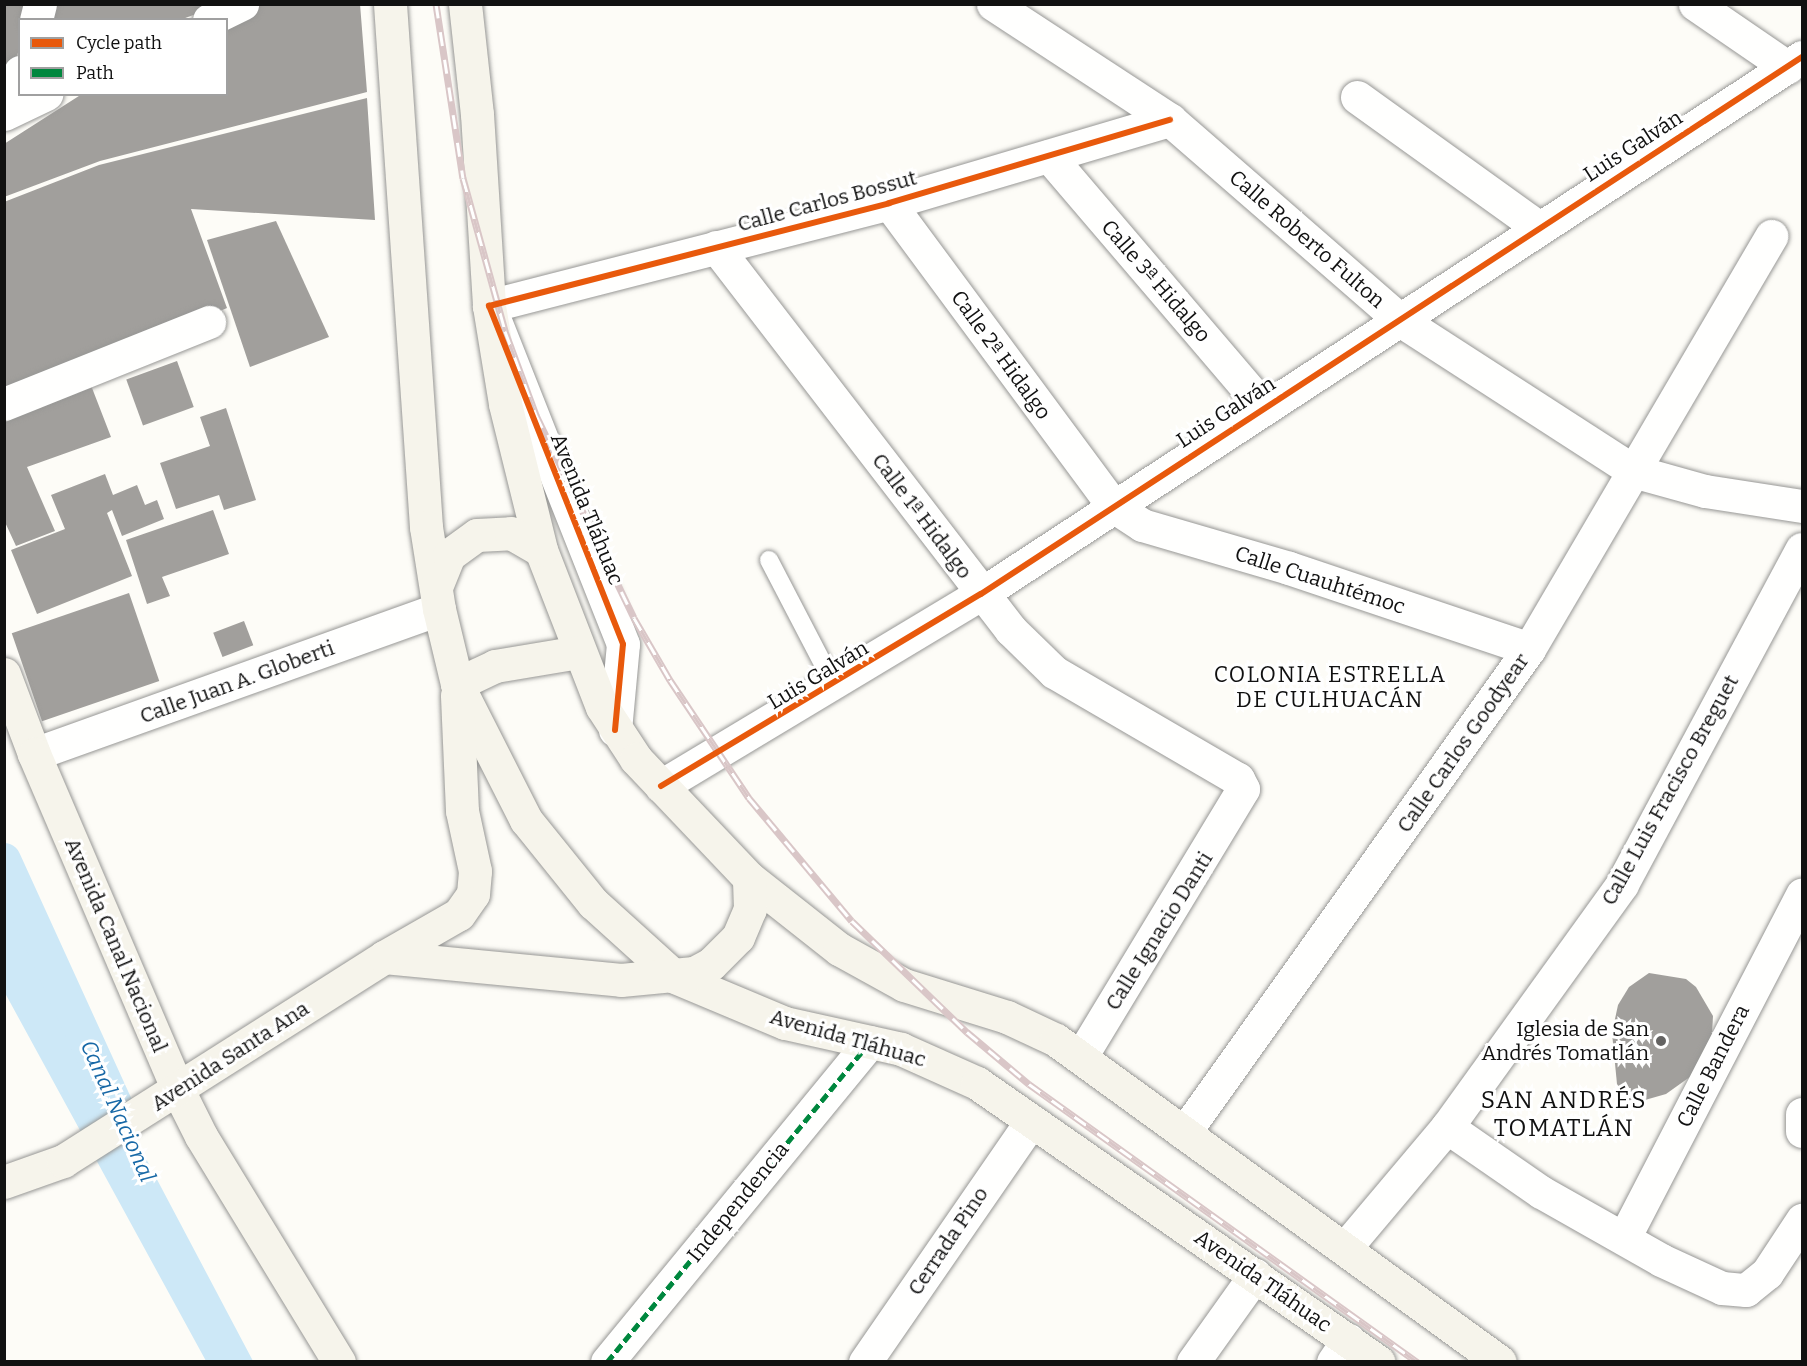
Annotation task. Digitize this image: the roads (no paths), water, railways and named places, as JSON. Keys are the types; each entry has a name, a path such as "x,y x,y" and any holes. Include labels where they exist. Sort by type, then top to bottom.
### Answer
{"main road":[{"name":"Avenida Tláhuac","path":"390,4 426,527 437,598 457,684 526,820 593,903 675,977 785,1023 901,1049 948,1068 1031,1121 1255,1275 1340,1351 1378,1362"},
{"name":"Avenida Tláhuac","path":"465,4 477,114 489,306 505,404 541,550 579,652 615,730 661,786 749,878 812,930 866,966 944,999 1029,1026 1081,1057 1500,1362"},
{"path":"437,598 449,555 477,535 511,533 541,550"},
{"path":"457,684 495,666 579,652"},
{"name":"Avenida Canal Nacional","path":"4,674 166,1097 201,1136 339,1362"},
{"name":"Avenida Santa Ana","path":"6,1180 39,1172 63,1161 384,957 459,914 473,894 475,871 462,812 457,684"},
{"path":"384,957 621,980 675,977 711,964 738,937 750,909 749,878"}],"street":[{"path":"213,18 242,4"},
{"name":"Calle Roberto Fulton","path":"993,4 1170,120 1400,320 1632,471 1705,491 1803,506"},
{"path":"1695,4 1795,62"},
{"name":"Luis Galván","path":"661,786 834,685 981,594 1538,227 1795,62"},
{"path":"6,113 18,78"},
{"path":"6,113 42,96"},
{"path":"1357,98 1538,227"},
{"name":"Calle Carlos Bossut","path":"489,306 889,203 1170,120"},
{"name":"Calle 3ª Hidalgo","path":"1049,156 1263,407"},
{"name":"Calle 2ª Hidalgo","path":"889,203 1113,506"},
{"name":"Calle Carlos Goodyear","path":"1184,1133 1529,650 1632,471 1716,335 1771,236"},
{"name":"Calle 1ª Hidalgo","path":"716,247 981,594 1054,672 1238,780 1243,789 1236,805"},
{"name":"Avenida Tláhuac","path":"489,306 623,644 615,730"},
{"path":"4,404 209,322"},
{"name":"Calle Cuauhtémoc","path":"1113,506 1142,525 1289,568 1529,650"},
{"name":"Calle Luis Fracisco Breguet","path":"1345,1248 1447,1127 1622,884 1803,549"},
{"name":"Calle Juan A. Globerti","path":"34,754 437,598"},
{"name":"Calle Ignacio Danti","path":"1081,1057 1236,805"},
{"name":"Calle Bandera","path":"1624,1238 1803,894"},
{"name":"Independencia","path":"607,1362 870,1042"},
{"path":"1803,1114 1803,1131"},
{"name":"Cerrada Pino","path":"866,1362 1031,1121"},
{"path":"1447,1127 1541,1192 1722,1288 1746,1290 1767,1273 1803,1220"},
{"path":"1193,1362 1255,1275"}],"lane":[{"path":"769,560 834,685"}],"water":[{"name":"Canal Nacional","path":"4,879 24,928 253,1361 206,1361 5,993"}],"waterway":[{"name":"Canal Nacional","path":"4,860 120,1114"}],"railway":[{"path":"436,4 463,178 505,331 536,415 634,618 670,680 749,798 852,921 967,1032 1029,1084 1418,1362"}],"place":[{"name":"Iglesia de San Andrés Tomatlán","path":"1661,1041"}],"district":[{"name":"COLONIA ESTRELLA DE CULHUACÁN","path":"1330,686"},
{"name":"SAN ANDRÉS TOMATLÁN","path":"1564,1115"}]}
